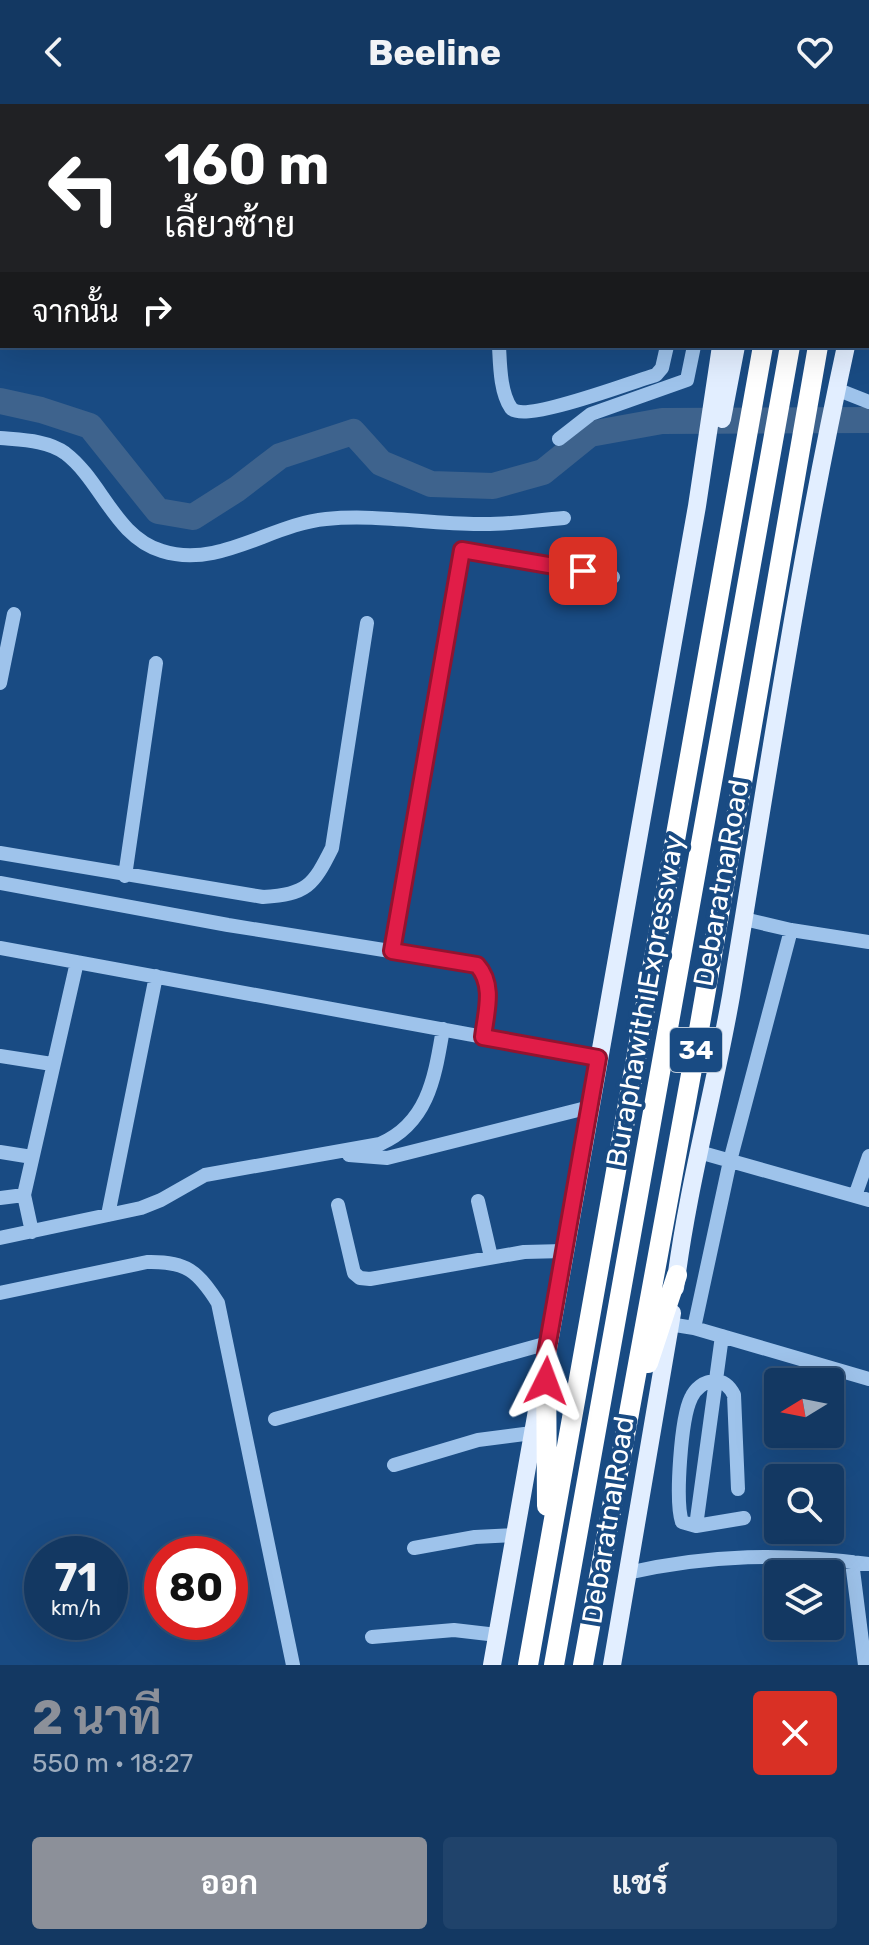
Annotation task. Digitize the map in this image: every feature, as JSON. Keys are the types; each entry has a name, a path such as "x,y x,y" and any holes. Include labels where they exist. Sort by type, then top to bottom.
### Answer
{"highway":[{"name":"34","path":"517,1665 547,1514 720,435 725,408 748,348"},
{"name":"Buraphawithi Expressway","path":"528,1665 763,348"},
{"name":"Buraphawithi Expressway","path":"554,1665 790,348"},
{"name":"Debaratna Road","path":"583,1665 699,1031 818,348"},
{"path":"623,1437 677,1275"},
{"path":"547,1348 547,1514"}],"main road":[{"name":"34","path":"721,348 725,408"},
{"path":"725,408 736,348"},
{"name":"Debaratna Road","path":"612,1665 677,1275 722,1045 817,479 843,348"},
{"name":"34","path":"492,1665 697,506 720,435"}],"street":[{"path":"499,348 501,374 510,406 513,411 521,413 577,401 656,375 662,368 667,348"},
{"path":"559,439 591,414 687,380 694,348"},
{"path":"834,399 869,402"},
{"path":"0,438 35,442 64,453 83,471 134,536 158,550 181,556 221,552 293,525 327,519 481,525 564,518"},
{"path":"392,951 462,550 613,577"},
{"path":"0,683 14,614"},
{"path":"0,853 263,897 298,892 316,879 332,848 367,623"},
{"path":"125,876 156,663"},
{"path":"0,883 477,965 486,975 489,993 483,1037"},
{"path":"744,919 869,942"},
{"path":"694,1328 730,1161 791,930"},
{"path":"0,948 598,1058"},
{"path":"32,1232 24,1195 77,962"},
{"path":"108,1215 156,976"},
{"path":"0,1238 108,1215 161,1200 205,1175 380,1144 392,1139 418,1116 434,1081 443,1029"},
{"path":"0,1056 52,1064"},
{"path":"329,1153 387,1158 590,1107"},
{"path":"0,1152 32,1157"},
{"path":"699,1152 862,1198 869,1156"},
{"path":"0,1198 24,1195"},
{"path":"478,1201 491,1257"},
{"path":"338,1205 354,1273 360,1278 370,1279 524,1252 564,1251"},
{"path":"0,1293 147,1262 172,1262 185,1266 205,1282 218,1303 293,1665"},
{"path":"669,1324 694,1328 869,1379"},
{"path":"696,1526 722,1336"},
{"path":"275,1419 547,1348"},
{"path":"738,1489 734,1395 725,1384 716,1381 700,1386 689,1402 678,1502 682,1522 696,1526 744,1518"},
{"path":"394,1465 478,1440 532,1433"},
{"path":"414,1548 475,1537 514,1535"},
{"path":"627,1573 676,1562 767,1555 869,1564"},
{"path":"852,1562 865,1665"},
{"path":"372,1637 454,1630 497,1635"}],"waterway":[{"path":"0,401 90,426 158,511 193,517 280,456 353,432 381,463 431,484 493,486 543,472 590,434 662,421 869,420"}],"route":[{"path":"546,1381 546,1354 598,1058 483,1037 489,993 486,975 477,965 392,951 462,550 583,571"}]}
